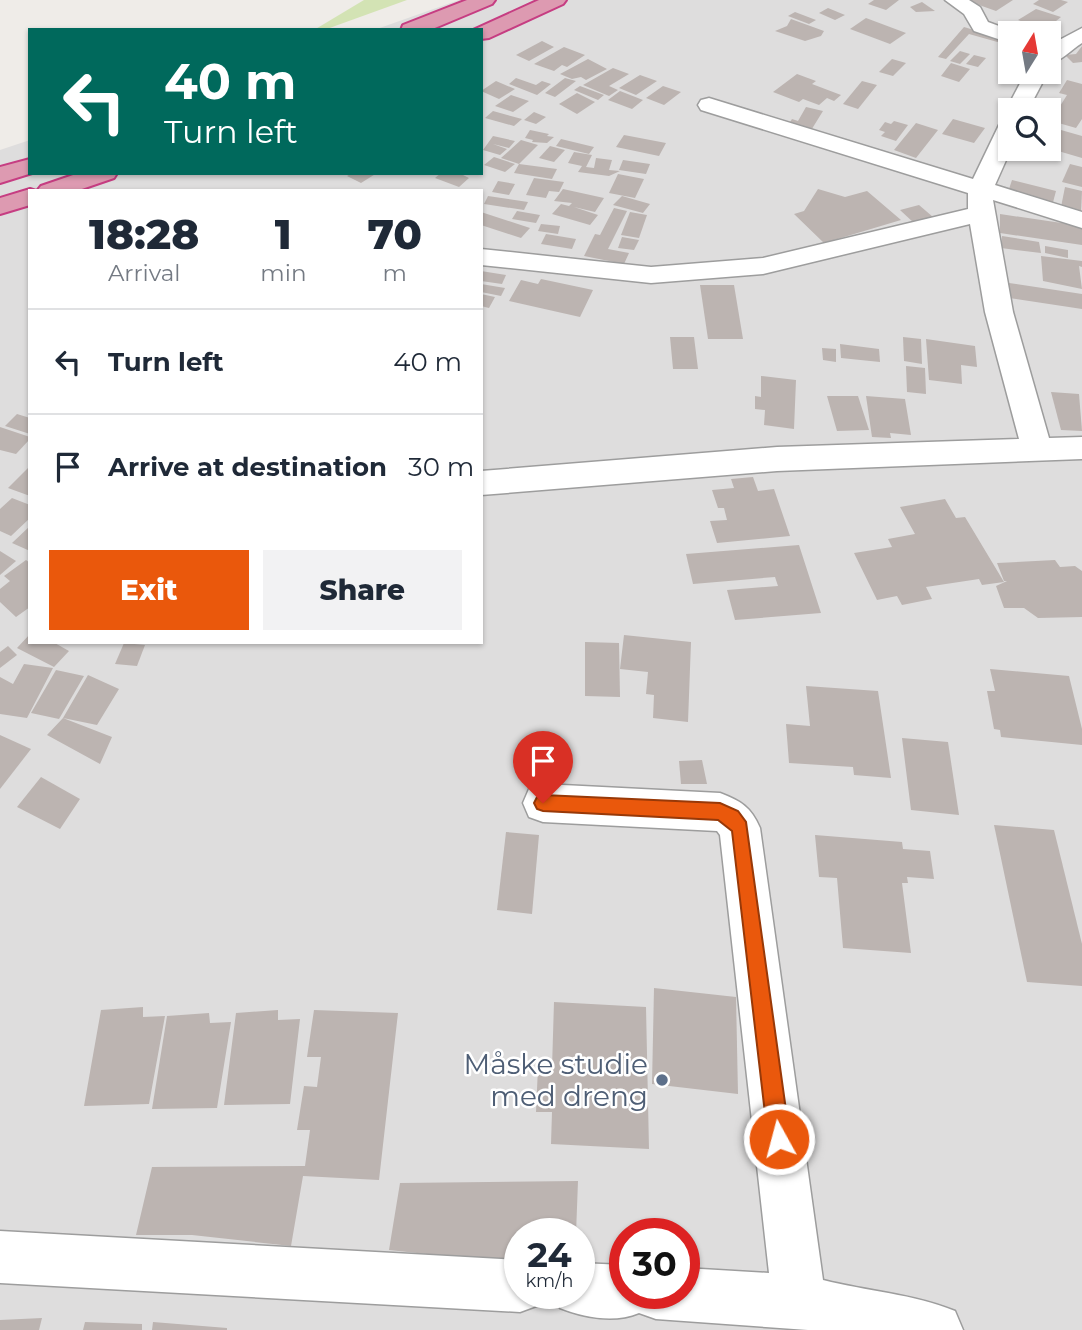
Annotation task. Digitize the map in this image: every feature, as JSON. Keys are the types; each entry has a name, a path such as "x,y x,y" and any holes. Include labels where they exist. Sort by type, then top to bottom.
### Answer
{"highway":[{"path":"416,28 485,0"},
{"path":"483,32 556,0"},
{"path":"0,175 28,167"},
{"path":"56,189 99,175"},
{"path":"0,206 28,198"}],"street":[{"path":"955,0 973,11 975,21 982,28 998,33"},
{"path":"1061,46 1082,34"},
{"path":"709,105 980,202 1082,220"},
{"path":"998,156 980,202 999,313 1037,449"},
{"path":"483,257 652,275 763,266 980,202"},
{"path":"483,483 777,460 1082,448"},
{"path":"543,803 720,812 731,817 740,828 799,1301"},
{"path":"0,1257 504,1285"},
{"path":"700,1295 799,1301 865,1318 936,1330"}],"shaded area":[{"path":"459,0 1082,0 1082,1330 0,1330 0,150 28,141 28,175 483,175 483,28 380,28"}],"green space":[{"path":"364,0 407,0 330,28 317,28"}],"building":[{"path":"874,0 899,0 886,10 868,4"},
{"path":"965,0 1013,0 996,11"},
{"path":"1039,0 1068,2 1053,12 1033,4"},
{"path":"922,2 935,11 916,12 910,7"},
{"path":"828,8 845,15 835,20 819,13"},
{"path":"1036,9 1061,17 1056,21 1018,20"},
{"path":"795,12 816,20 809,24 788,16"},
{"path":"866,18 906,33 890,44 850,29"},
{"path":"791,19 824,31 821,36 805,41 775,31 787,26"},
{"path":"964,27 998,37 998,42 969,34 946,59 938,57"},
{"path":"542,41 554,47 529,61 516,55"},
{"path":"1082,46 1082,62 1073,63 1065,55 1076,54"},
{"path":"564,47 585,55 567,67 562,65 554,71 534,64"},
{"path":"960,51 970,54 960,64 950,61"},
{"path":"974,55 986,58 978,67 966,64"},
{"path":"588,59 607,69 586,80 581,77 572,79 560,74"},
{"path":"892,59 906,63 893,76 879,72"},
{"path":"951,63 970,69 959,82 941,76"},
{"path":"613,68 629,74 609,86 618,90 609,96 583,85"},
{"path":"797,74 816,81 812,84 841,95 834,101 827,98 819,105 803,99 799,102 773,92"},
{"path":"640,75 657,81 636,95 619,88"},
{"path":"516,78 536,85 542,81 551,84 537,95 509,84"},
{"path":"565,78 576,81 555,97 545,93"},
{"path":"1067,80 1082,84 1082,119 1076,128 1061,124 1061,105 1067,95 1059,93"},
{"path":"496,81 515,89 499,99 483,90"},
{"path":"862,81 877,85 858,109 843,104"},
{"path":"580,86 604,95 598,100 574,90"},
{"path":"663,86 681,92 664,105 646,98"},
{"path":"620,91 643,100 632,109 608,100"},
{"path":"577,93 595,102 577,114 559,104"},
{"path":"511,95 529,101 513,112 495,106"},
{"path":"806,107 823,111 810,132 787,127 792,119 798,121"},
{"path":"493,111 522,119 514,126 485,118"},
{"path":"534,112 546,117 536,124 524,120"},
{"path":"953,119 985,128 974,143 942,134"},
{"path":"894,121 908,125 896,141 881,136 885,132 879,130 885,122 891,124"},
{"path":"916,123 938,130 916,158 894,150"},
{"path":"530,130 554,137 547,143 532,142 533,140 525,138"},
{"path":"1061,130 1082,136 1082,158 1061,152"},
{"path":"624,135 666,143 659,156 616,147"},
{"path":"493,136 515,141 509,148 493,144 507,149 500,155 483,150"},
{"path":"561,139 594,147 589,154 556,146"},
{"path":"521,140 538,145 519,164 501,158"},
{"path":"550,146 565,150 554,162 539,158"},
{"path":"574,152 592,155 586,167 594,168 596,158 612,160 609,170 620,171 609,176 578,172 582,166 568,163"},
{"path":"494,157 515,164 505,172 484,165"},
{"path":"623,160 650,164 646,174 619,170"},
{"path":"519,164 557,169 552,179 514,173"},
{"path":"1070,164 1082,167 1082,187 1062,182"},
{"path":"618,174 644,179 635,198 609,193"},
{"path":"349,175 374,175 361,183"},
{"path":"439,175 463,175 469,178 459,187 435,178"},
{"path":"534,178 564,182 559,192 549,191 546,198 526,195"},
{"path":"1012,180 1056,191 1052,206 1007,195"},
{"path":"498,181 515,184 509,195 492,192"},
{"path":"1065,187 1082,191 1081,212 1061,207"},
{"path":"563,189 604,198 595,212 574,207 598,215 590,225 552,214 561,204 569,206 572,203 554,201"},
{"path":"818,189 845,197 867,191 901,220 824,243 794,214 804,211"},
{"path":"488,196 528,202 524,210 484,204"},
{"path":"622,196 650,204 643,213 613,205"},
{"path":"919,205 933,217 914,223 900,210"},
{"path":"614,208 627,211 608,249 629,253 624,264 584,256 595,234 600,235"},
{"path":"517,211 540,215 536,223 512,219"},
{"path":"630,212 647,215 639,238 621,235"},
{"path":"483,213 530,228 521,238 483,226"},
{"path":"1000,214 1082,226 1082,245 1000,233"},
{"path":"541,224 560,226 558,234 538,231"},
{"path":"546,234 576,239 572,249 541,244"},
{"path":"1002,236 1039,242 1041,253 1001,248"},
{"path":"622,237 639,240 634,250 618,248"},
{"path":"1045,246 1068,250 1068,258 1045,253"},
{"path":"1041,256 1082,261 1082,267 1079,266 1082,289 1043,281"},
{"path":"483,271 506,275 502,284 483,281"},
{"path":"541,279 593,290 580,317 509,301 521,280 538,284"},
{"path":"1009,283 1082,294 1082,309 1009,298"},
{"path":"483,284 505,288 501,296 483,292"},
{"path":"700,285 734,285 743,339 708,339"},
{"path":"483,294 495,297 489,308 483,306"},
{"path":"670,337 694,337 698,369 673,369"},
{"path":"903,337 921,339 922,364 904,361"},
{"path":"926,339 975,346 977,367 961,365 962,384 929,380"},
{"path":"840,344 879,349 880,362 841,358"},
{"path":"822,348 836,349 836,362 823,360"},
{"path":"906,366 925,368 926,394 907,392"},
{"path":"761,376 796,380 794,429 764,425 765,410 755,409 755,396 761,397"},
{"path":"1051,392 1079,394 1082,431 1061,430"},
{"path":"827,396 858,396 869,430 837,431"},
{"path":"866,396 905,399 911,435 890,433 891,438 872,437"},
{"path":"17,414 28,417 28,433 5,426"},
{"path":"0,427 28,436 28,441 16,454 0,450"},
{"path":"28,468 28,495 8,488"},
{"path":"753,477 758,491 774,489 790,536 717,543 710,521 727,520 724,508 718,508 712,490 734,488 731,479"},
{"path":"12,498 28,504 28,520 11,536 0,531 0,509"},
{"path":"945,499 956,518 965,517 1004,582 982,585 979,579 926,587 932,599 902,605 897,596 877,600 854,553 892,547 888,539 915,534 900,507"},
{"path":"28,528 28,550 12,543"},
{"path":"799,545 821,613 735,620 727,590 778,586 775,577 693,584 686,554"},
{"path":"0,551 16,561 0,575"},
{"path":"26,560 28,562 28,608 16,617 0,602 0,589 10,581 4,576"},
{"path":"1055,560 1060,567 1075,566 1082,571 1082,617 1038,618 1024,608 1004,608 996,586 1007,581 1004,581 997,563"},
{"path":"624,635 691,642 688,722 653,718 654,695 646,694 648,672 620,669"},
{"path":"28,636 28,644 57,644 69,651 54,667 17,648"},
{"path":"585,642 619,643 620,697 585,696"},
{"path":"124,644 145,645 137,666 115,664"},
{"path":"8,646 17,655 0,668 0,652"},
{"path":"24,664 53,668 27,718 0,714 0,677 13,684"},
{"path":"990,669 1069,676 1082,729 1082,745 1001,737 1000,730 994,729 987,691 995,691"},
{"path":"56,670 84,676 59,719 31,713"},
{"path":"88,675 119,689 97,725 63,718"},
{"path":"806,686 878,691 891,778 854,775 853,767 789,763 786,724 810,726"},
{"path":"63,718 112,737 100,764 47,735"},
{"path":"0,735 31,749 0,789"},
{"path":"902,738 948,742 959,815 911,810"},
{"path":"702,760 707,784 681,784 679,761"},
{"path":"41,777 80,799 60,829 17,807"},
{"path":"994,825 1054,830 1082,944 1082,986 1027,982"},
{"path":"506,832 539,835 532,914 497,910"},
{"path":"815,835 902,842 903,849 930,851 934,879 907,877 908,883 902,883 911,953 843,948 837,878 819,877"},
{"path":"654,988 736,997 738,1094 652,1084"},
{"path":"554,1002 646,1007 649,1149 551,1144 552,1112 536,1112 538,1067 552,1068"},
{"path":"143,1007 143,1017 165,1016 149,1104 84,1106 101,1010"},
{"path":"278,1010 278,1020 300,1019 290,1104 224,1105 236,1013"},
{"path":"314,1010 398,1013 379,1180 303,1176 291,1246 192,1235 136,1235 152,1167 305,1166 310,1130 297,1130 304,1086 317,1087 321,1057 307,1057"},
{"path":"209,1013 210,1023 231,1022 217,1108 152,1109 167,1016"},
{"path":"578,1181 577,1218 504,1218 504,1262 389,1250 400,1183"},
{"path":"42,1318 39,1330 0,1330 0,1320"},
{"path":"85,1322 142,1324 142,1330 83,1330"},
{"path":"153,1322 227,1328 227,1330 152,1330"}],"place":[{"name":"Måske studie med dreng","path":"662,1080"}],"route":[{"path":"543,803 720,812 731,817 740,828 779,1139"}]}
